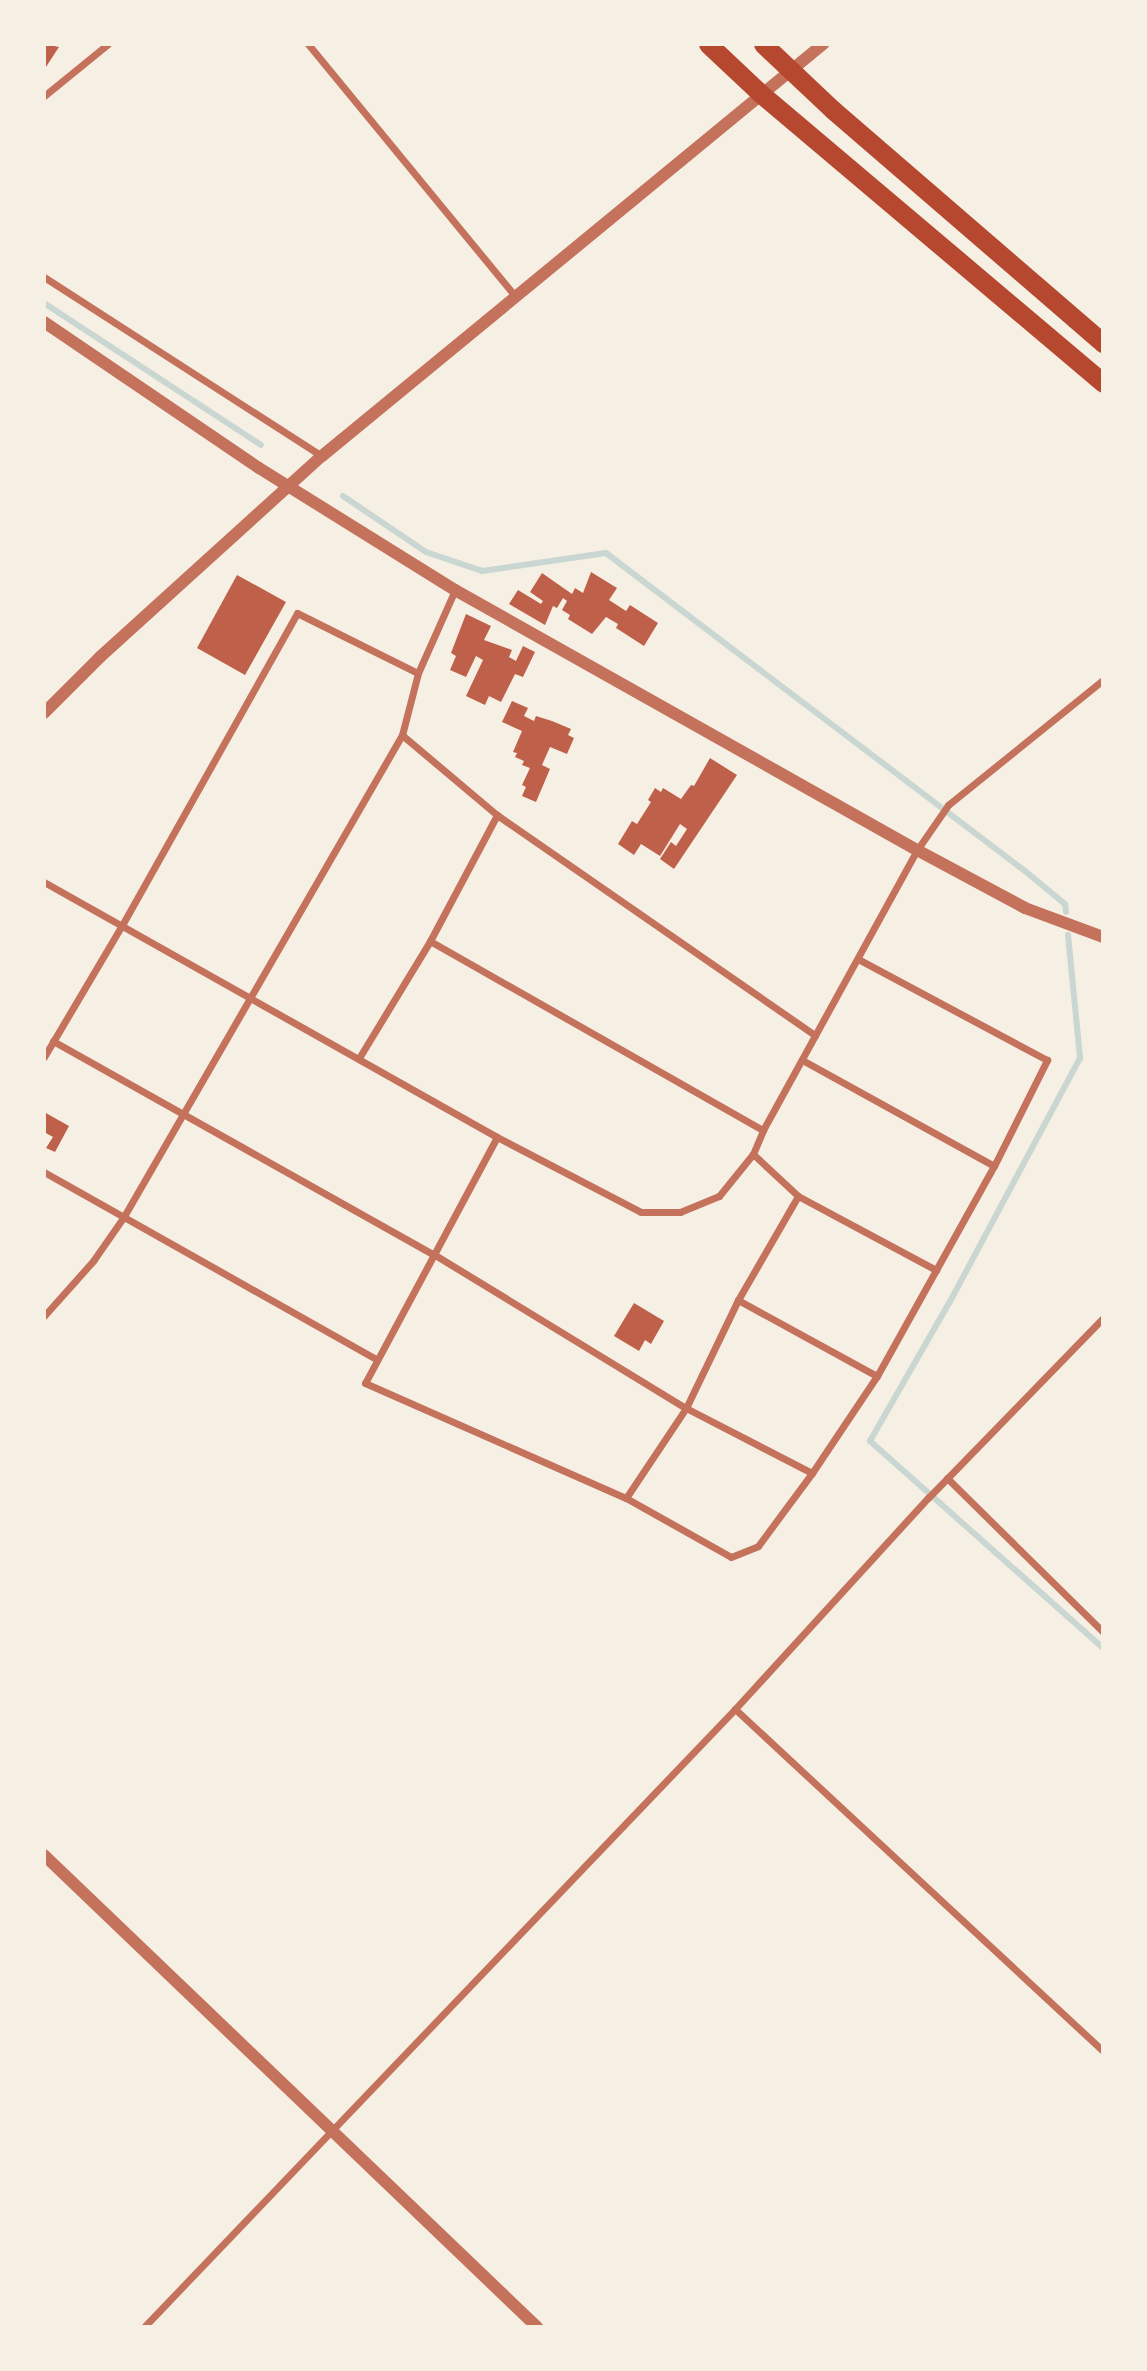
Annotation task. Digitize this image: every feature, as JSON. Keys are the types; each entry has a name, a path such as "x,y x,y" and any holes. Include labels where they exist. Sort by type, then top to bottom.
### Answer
{"highway":[{"path":"708,44 760,93 1103,383"},
{"path":"763,44 833,110 1103,343"}],"street":[{"path":"92,44 99,52"},
{"path":"44,96 108,44"},
{"path":"308,44 516,297"},
{"path":"44,713 100,657 322,456 760,93 823,44"},
{"path":"44,277 322,456"},
{"path":"44,322 288,486 455,590 1025,908 1103,937"},
{"path":"44,1317 93,1261 123,1218 186,1114 250,996 402,735 418,673 455,590"},
{"path":"44,1057 121,928 296,613 418,673"},
{"path":"44,882 121,928 250,996 497,1137 640,1212 680,1212 719,1196 753,1154 763,1130 804,1061 815,1035 917,850 939,816 948,805 1103,680"},
{"path":"402,735 497,815 815,1035"},
{"path":"359,1058 430,941 497,815"},
{"path":"430,941 763,1130"},
{"path":"497,1137 365,1383 626,1498 731,1556 758,1546 812,1473 877,1376 994,1166 1047,1060 858,959"},
{"path":"53,1041 435,1255 686,1408 812,1473"},
{"path":"804,1061 994,1166"},
{"path":"753,1154 798,1196 936,1270"},
{"path":"44,1172 376,1359"},
{"path":"626,1498 686,1408 738,1300 798,1196"},
{"path":"738,1300 877,1376"},
{"path":"144,2327 735,1709 935,1490 1103,1318"},
{"path":"947,1478 1103,1632"},
{"path":"735,1709 1103,2051"},
{"path":"44,1855 537,2327"}],"building":[{"path":"44,44 59,47 44,70"},
{"path":"591,572 617,588 609,600 626,611 630,605 658,623 644,646 616,628 618,624 606,617 592,634 568,619 570,615 562,610 567,601 563,598 557,608 553,606 545,625 509,604 518,590 541,604 543,601 530,592 542,573 572,594 575,588 583,593"},
{"path":"237,575 286,602 245,675 197,648"},
{"path":"466,614 491,626 484,640 512,650 509,657 516,661 523,646 535,652 523,677 515,674 501,702 489,696 485,705 466,696 483,660 476,656 466,677 450,670 456,656 451,653"},
{"path":"512,701 528,708 524,716 534,721 536,716 571,729 568,735 574,738 567,754 550,747 542,765 550,769 536,802 522,796 526,787 522,785 530,768 522,765 524,761 515,757 517,753 513,752 522,731 502,722"},
{"path":"710,758 737,775 674,869 660,859 671,842 676,846 687,829 680,824 660,856 641,844 634,855 618,844 632,821 637,824 651,802 648,800 655,788 661,792 663,788 681,799 691,785 694,786"},
{"path":"44,1112 69,1126 55,1152 46,1148 53,1137 44,1132"},
{"path":"634,1303 664,1321 651,1344 645,1340 639,1351 614,1336"}],"waterway":[{"path":"44,303 261,445"},
{"path":"343,496 426,552 482,571 606,553 1025,871 1065,904 1066,912"},
{"path":"1068,935 1080,1058 949,1303 870,1441 1103,1648"}]}
